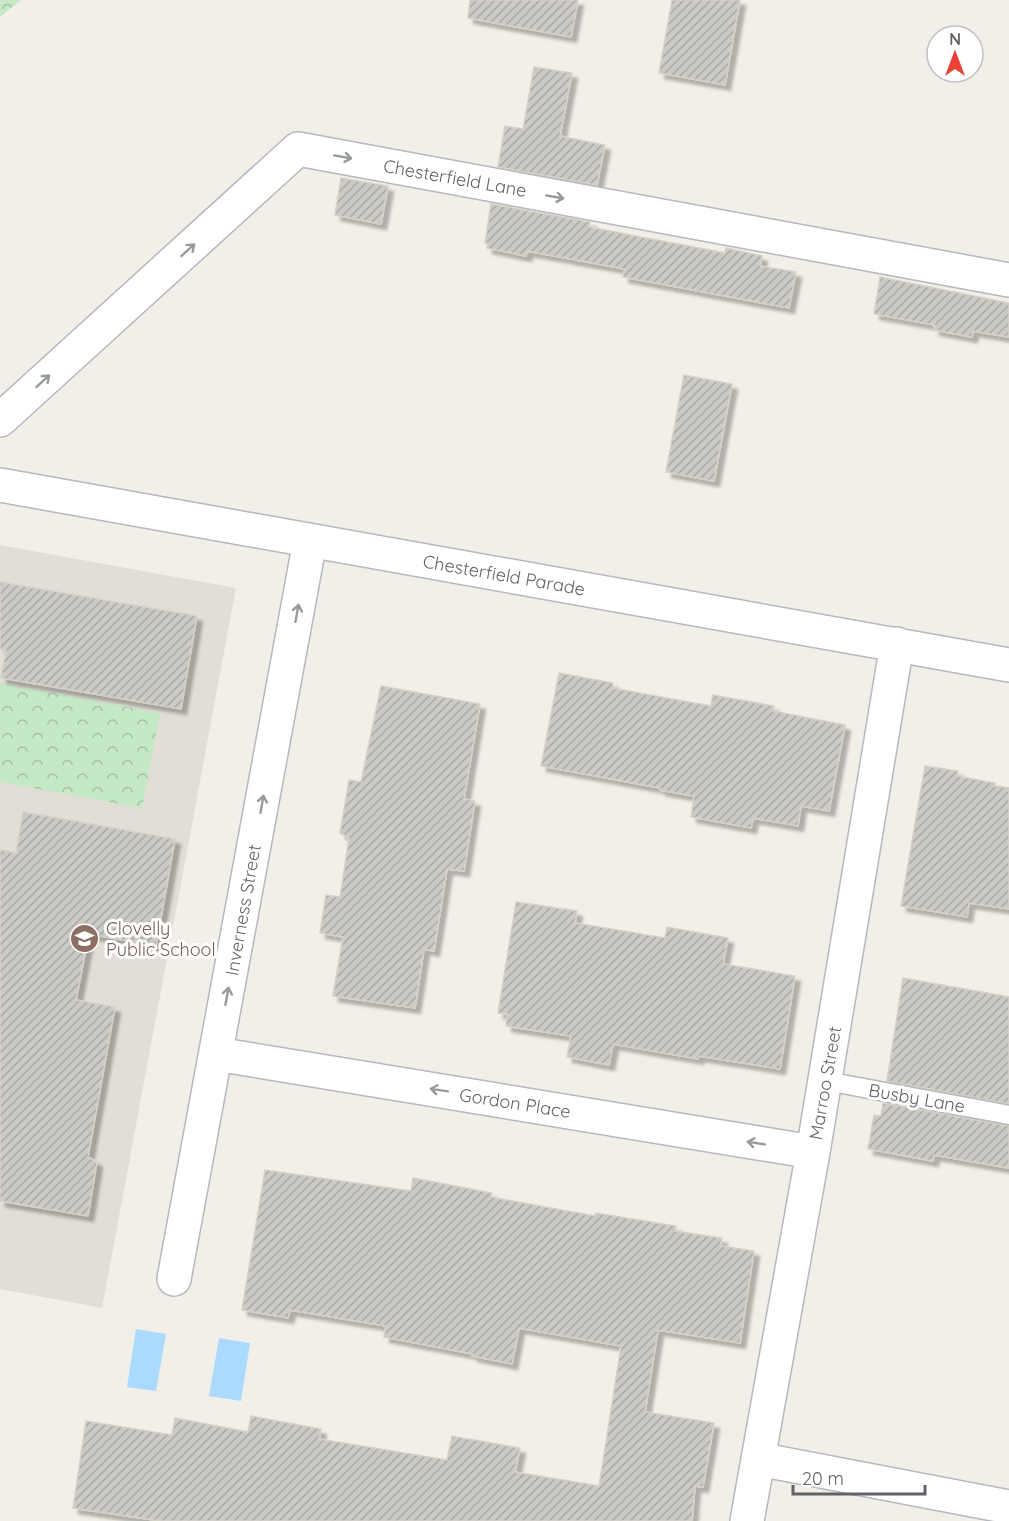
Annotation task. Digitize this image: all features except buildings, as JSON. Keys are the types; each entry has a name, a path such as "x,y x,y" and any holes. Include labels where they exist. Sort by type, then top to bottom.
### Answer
{"street":[{"name":"Chesterfield Lane","path":"0,420 298,149 1009,280"},
{"name":"Chesterfield Parade","path":"0,485 1009,665"},
{"name":"Inverness Street","path":"174,1279 310,541"},
{"name":"Marroo Street","path":"747,1521 826,1081 897,644"},
{"name":"Gordon Place","path":"216,1054 813,1152"},
{"path":"758,1459 1009,1507"}],"lane":[{"name":"Busby Lane","path":"826,1081 1009,1114"}],"shaded area":[{"name":"Clovelly Public School","path":"0,545 236,588 102,1308 0,1289"}],"green space":[{"path":"0,0 21,0 0,17"},
{"path":"0,683 160,713 142,808 0,782"}],"water":[{"path":"136,1329 166,1334 156,1391 127,1387"},
{"path":"219,1338 250,1343 241,1401 209,1396"}],"place":[{"name":"Clovelly Public School","path":"85,938"}]}
